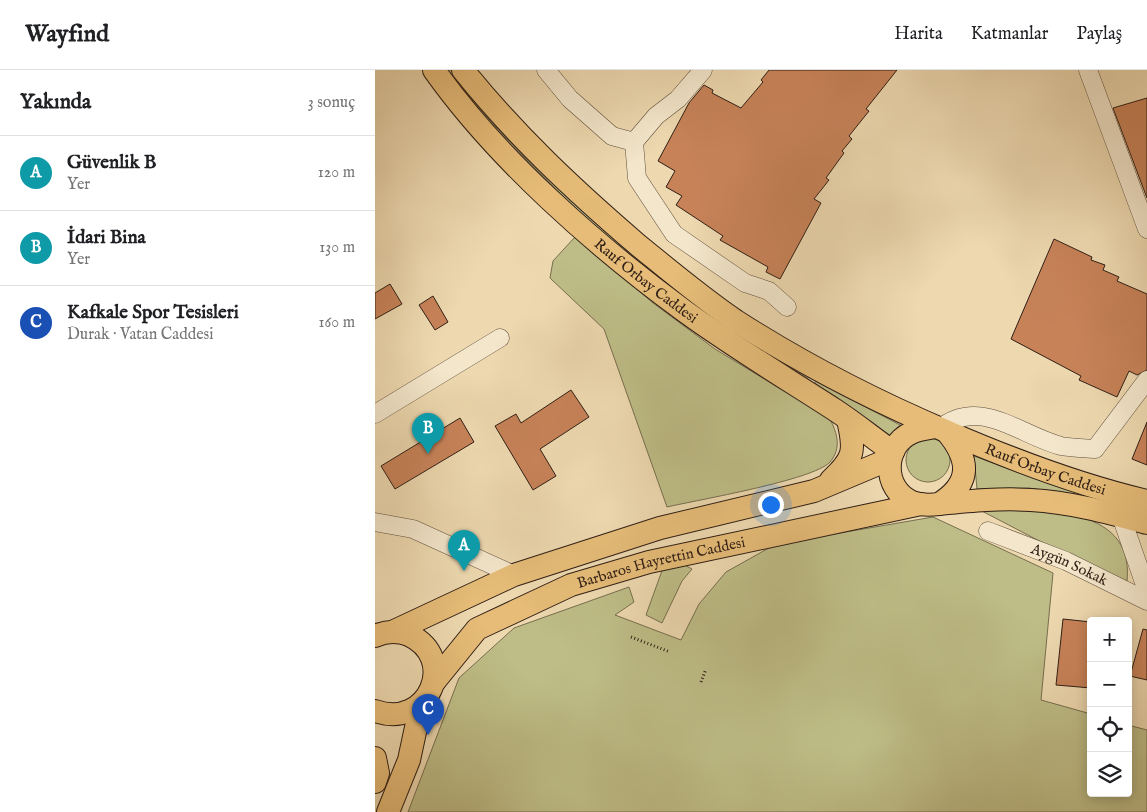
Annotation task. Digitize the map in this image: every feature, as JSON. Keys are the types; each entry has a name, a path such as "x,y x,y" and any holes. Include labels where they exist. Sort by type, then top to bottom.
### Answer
{"main road":[{"name":"Rauf Orbay Caddesi","path":"434,70 488,137 520,170 607,249 684,311 848,420 891,455"},
{"name":"Rauf Orbay Caddesi","path":"463,70 488,102 540,156 623,232 705,300 737,321 820,370 978,446 1057,475 1147,501"},
{"path":"823,487 851,458 853,444 848,420"},
{"name":"Rauf Orbay Caddesi","path":"930,504 958,488 964,476 965,463 961,451 940,429"},
{"path":"930,504 912,502 901,495 893,484 889,472 891,455 902,439 912,432 940,429"},
{"name":"Barbaros Hayrettin Caddesi","path":"380,634 514,575 660,528 765,504 823,487 891,455"},
{"name":"Rauf Orbay Caddesi","path":"930,504 978,500 1054,502 1147,523"},
{"name":"Barbaros Hayrettin Caddesi","path":"421,704 429,694 434,682 477,629 571,585 658,560 930,504"},
{"path":"380,634 404,633 415,638 425,647 433,663 434,682"},
{"path":"375,711 385,715 399,715 411,712 421,704"},
{"path":"388,812 409,760 421,704"},
{"path":"375,758 378,773 375,782"}],"street":[{"path":"546,70 570,99 612,136 635,142"},
{"path":"703,70 678,99 656,116 635,142 637,178 674,234 745,282 769,291 787,307"},
{"path":"1087,70 1147,229"},
{"path":"375,414 500,338"},
{"path":"940,429 947,422 981,414 1061,446 1095,449 1147,380"},
{"path":"1121,516 1147,591"},
{"path":"375,522 413,529 514,575"},
{"name":"Aygün Sokak","path":"988,531 1066,561 1147,601"}],"path":[{"path":"631,637 669,652"},
{"path":"701,682 706,669"}],"shaded area":[{"path":"447,70 451,70 499,127 809,377 807,379 687,301 622,249 530,163 501,133"},
{"path":"575,237 653,303 715,349 830,419 835,430 837,446 834,457 830,462 820,469 802,476 667,507 604,329 550,278 553,261"},
{"path":"816,381 902,426 885,443 814,384"},
{"path":"932,438 944,444 949,451 949,469 944,476 937,481 924,482 916,479 909,472 906,456 909,448 916,441"},
{"path":"974,456 1042,481 1100,499 1029,488 977,489"},
{"path":"978,509 1051,512 1076,516 1098,524 1115,536 1125,555 1127,581 1049,546"},
{"path":"933,517 1053,573 1041,700 1087,713 1087,797 1132,797 1132,726 1147,730 1147,812 408,812 459,678 514,628 629,587 634,602 615,615 681,640 699,604 726,572 776,544"},
{"path":"683,564 692,569 682,581 662,623 646,615 663,568"}],"building":[{"path":"769,70 897,70 866,109 869,111 849,136 852,139 842,151 844,153 826,178 829,180 814,199 821,203 780,279 766,272 768,267 720,240 723,236 676,205 682,196 666,187 675,171 658,161 689,103 704,85 713,90 712,93 741,108 763,82 761,80"},
{"path":"1147,98 1147,198 1113,108"},
{"path":"1054,239 1092,257 1091,260 1105,265 1103,270 1119,277 1117,281 1147,294 1147,370 1137,375 1129,371 1117,397 1079,380 1081,376 1011,339"},
{"path":"390,284 402,304 375,319 375,293"},
{"path":"433,296 448,322 435,330 419,305"},
{"path":"571,390 589,417 540,449 556,476 533,490 495,426 516,414 521,423"},
{"path":"460,418 474,442 395,489 381,466"},
{"path":"1147,422 1147,465 1132,459"},
{"path":"1063,619 1087,622 1087,688 1056,685"},
{"path":"1143,629 1147,630 1147,680 1132,676 1132,669"}],"place":[{"name":"İdari Bina","path":"428,454"},
{"name":"Güvenlik B","path":"464,571"},
{"name":"Kafkale Spor Tesisleri","path":"428,735"}]}
